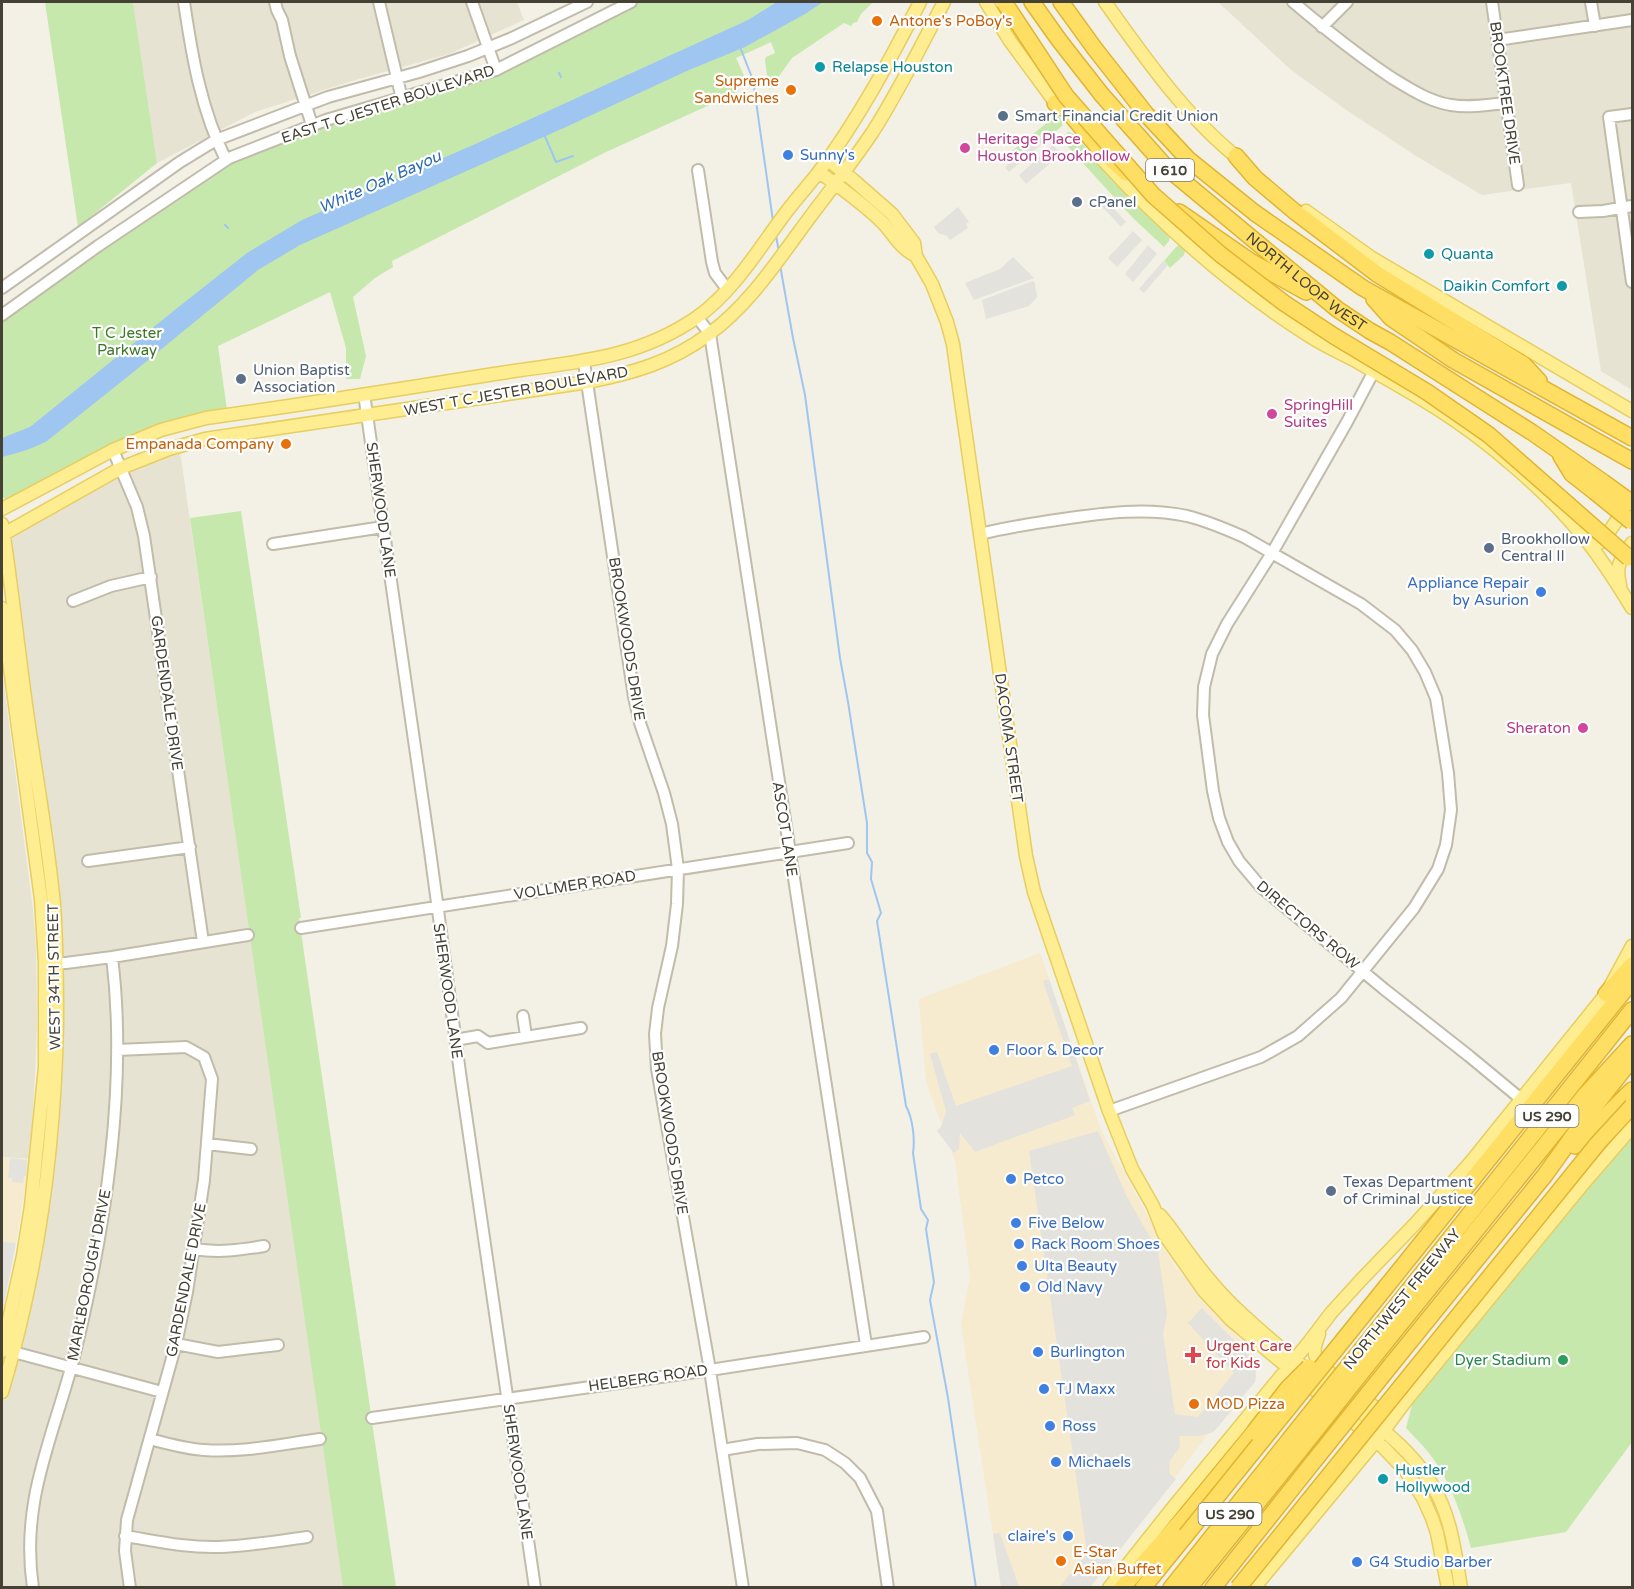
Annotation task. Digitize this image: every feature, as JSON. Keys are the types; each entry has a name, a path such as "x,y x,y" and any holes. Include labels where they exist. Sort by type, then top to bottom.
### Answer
{"highway":[{"path":"1004,2 1066,96 1153,195 1220,254 1284,303 1427,392 1489,435 1631,556"},
{"name":"NORTH LOOP WEST","path":"1032,2 1102,95 1166,166 1337,309 1556,449 1599,487 1632,503"},
{"name":"NORTH LOOP WEST","path":"1061,2 1146,114 1188,159 1255,213 1363,288 1632,438"},
{"path":"1055,103 1066,109 1097,146 1144,189 1250,261 1337,309"},
{"path":"1236,156 1255,178 1329,239 1377,274 1523,364 1546,390"},
{"path":"1363,288 1391,318 1453,360 1632,461"},
{"path":"1599,487 1632,522"},
{"path":"1606,994 1632,965"},
{"path":"1143,1587 1632,981"},
{"name":"NORTHWEST FREEWAY","path":"1171,1587 1295,1445 1366,1344 1632,1011"},
{"path":"1189,1587 1295,1445 1586,1094 1632,1044"},
{"name":"US 290","path":"1212,1587 1545,1175 1632,1059"},
{"path":"1545,1175 1632,1090"},
{"path":"1238,1587 1598,1143 1632,1106"},
{"path":"1122,1587 1187,1514 1288,1388 1386,1287"},
{"path":"1133,1587 1170,1545 1186,1535"}],"main road":[{"name":"WEST T C JESTER BOULEVARD","path":"2,509 112,450 161,430 206,418 496,373 584,362 620,354 664,336 697,317 727,290 819,172 889,62 920,2"},
{"name":"WEST T C JESTER BOULEVARD","path":"2,531 121,468 169,449 269,429 588,382 624,375 655,365 684,351 710,334 747,300 791,244 871,134 893,99 944,2"},
{"path":"986,2 1055,103 1090,146 1123,182 1194,250 1233,282 1308,336 1465,426 1539,490 1567,518 1587,540 1632,608"},
{"path":"1105,2 1159,75 1201,123 1236,156 1299,206 1372,258 1632,411"},
{"path":"889,62 907,72"},
{"name":"DACOMA STREET","path":"827,159 892,214 914,243 916,256 940,302 953,344 1031,881 1109,1111 1132,1169 1153,1206 1164,1234 1232,1320 1384,1431 1411,1455 1432,1485 1450,1524 1461,1587"},
{"name":"DACOMA STREET","path":"819,172 883,223 905,251 916,256"},
{"path":"1587,540 1597,544 1602,542 1632,498"},
{"name":"WEST 34TH STREET","path":"2,531 54,905 50,1067 42,1172 29,1257 6,1350 2,1392"},
{"path":"1621,590 1618,564 1631,556"},
{"name":"WEST 34TH STREET","path":"2,608 51,963"},
{"path":"1109,1587 1324,1322 1470,1162 1606,994 1632,946"},
{"path":"1254,1587 1632,1127"},
{"path":"1324,1322 1314,1349 1315,1357 1326,1370 1377,1409 1386,1410 1393,1406 1445,1353"},
{"name":"DACOMA STREET","path":"1291,1364 1405,1470 1423,1498 1437,1533 1448,1587"}],"street":[{"path":"184,2 199,85 216,140 226,160"},
{"path":"275,2 312,125"},
{"path":"379,2 402,99"},
{"path":"472,2 496,70"},
{"name":"EAST T C JESTER BOULEVARD","path":"2,288 180,162 216,140 305,105 453,61 488,48 587,2"},
{"name":"EAST T C JESTER BOULEVARD","path":"2,315 102,243 226,160 312,125 496,70 618,5 631,2"},
{"path":"1293,2 1364,59 1432,100 1470,107 1506,103"},
{"path":"1322,27 1347,2"},
{"name":"BROOKTREE DRIVE","path":"1492,2 1518,185"},
{"path":"1591,2 1595,26"},
{"path":"1497,40 1632,20"},
{"path":"1632,114 1609,117 1628,207 1632,282"},
{"path":"698,170 712,262 715,273 727,290"},
{"path":"1579,212 1628,207"},
{"path":"91,226 102,243"},
{"name":"ASCOT LANE","path":"697,317 710,334 866,1345"},
{"name":"BROOKWOODS DRIVE","path":"584,362 634,697 672,824 678,869 672,946 658,1008 655,1034 657,1069 710,1370 743,1587"},
{"name":"DIRECTORS ROW","path":"1374,372 1272,553 1227,624 1212,654 1204,687 1203,715 1213,791 1219,818 1228,842 1239,861 1260,886 1521,1099"},
{"name":"SHERWOOD LANE","path":"364,394 535,1587"},
{"name":"GARDENDALE DRIVE","path":"112,450 137,507 144,536 203,942"},
{"path":"981,534 1091,514 1126,511 1162,512 1188,516 1225,529 1244,537 1361,604 1395,630 1425,672 1436,698 1448,773 1451,810 1446,845 1438,869 1414,908 1341,998 1298,1036 1261,1057 1109,1111"},
{"path":"273,544 383,527"},
{"path":"73,601 111,586 151,577"},
{"name":"VOLLMER ROAD","path":"301,928 848,843"},
{"path":"88,861 190,847"},
{"path":"51,963 112,957 248,935"},
{"name":"MARLBOROUGH DRIVE","path":"33,1587 30,1543 33,1501 89,1294 106,1188 114,1114 117,1050 118,1011 112,957"},
{"path":"523,1016 526,1036"},
{"path":"455,1040 478,1036 488,1042 581,1028"},
{"name":"GARDENDALE DRIVE","path":"117,1050 186,1047 204,1057 212,1079 207,1144 194,1249 176,1344 126,1520 125,1551 130,1587"},
{"path":"207,1144 251,1149"},
{"path":"194,1249 226,1252 264,1246"},
{"name":"HELBERG ROAD","path":"372,1418 924,1337"},
{"path":"176,1344 218,1352 278,1345"},
{"path":"6,1350 162,1392"},
{"path":"150,1439 177,1446 226,1451 320,1439"},
{"path":"722,1450 759,1444 797,1443 825,1450 845,1463 860,1478 877,1511 888,1587"},
{"path":"125,1536 192,1546 219,1547 307,1537"}],"shaded area":[{"path":"133,2 517,2 524,20 449,54 352,81 255,112 157,163"},
{"path":"1218,2 1632,2 1632,390 1601,371 1571,183 1482,195 1416,156 1290,69"},
{"path":"1045,132 1050,137 1009,172 1005,167"},
{"path":"1053,145 1061,154 1026,184 1019,175"},
{"path":"1103,197 1126,222 1121,227 1098,202"},
{"path":"958,207 969,222 966,224 968,228 950,240 947,236 938,233 934,227"},
{"path":"1133,231 1142,240 1117,267 1108,258"},
{"path":"1148,245 1157,254 1133,282 1125,274"},
{"path":"1013,257 1034,278 974,300 965,283 1000,269"},
{"path":"1163,261 1168,265 1144,293 1139,289"},
{"path":"1033,281 1037,297 1029,306 986,319 982,300"},
{"path":"180,451 344,1587 2,1588 2,1405 20,1343 61,1017 7,543 13,532 114,477"},
{"path":"2,669 36,949 37,1022 30,1159 2,1157"},
{"path":"1040,953 1101,1130 1175,1267 1262,1364 1091,1587 1001,1587 961,1325 970,1276 955,1160 926,1082 919,999"},
{"path":"1049,979 1090,1101 1072,1108 1075,1115 975,1152 960,1133 959,1149 954,1153 937,1131 941,1127 946,1111 930,1054 937,1052 956,1106 1072,1066 1043,981"},
{"path":"1098,1131 1127,1197 1158,1251 1167,1314 1163,1334 1175,1414 1198,1417 1234,1373 1188,1323 1202,1308 1255,1361 1256,1376 1255,1382 1213,1432 1200,1436 1179,1436 1180,1447 1169,1462 1170,1474 1176,1479 1090,1587 1060,1587 1087,1552 1029,1151"},
{"path":"2,1157 30,1159 16,1243 2,1242"},
{"path":"10,1158 27,1160 23,1183 12,1182 12,1178 8,1178"},
{"path":"2,1242 16,1243 2,1314"},
{"path":"1000,1533 1019,1587 1001,1587 993,1534"}],"green space":[{"path":"45,2 133,2 157,163 78,227"},
{"name":"T C Jester Parkway","path":"638,2 873,2 861,14 857,22 851,26 844,23 792,58 769,90 765,60 766,57 775,53 771,42 736,58 745,78 735,85 738,92 606,152 392,261 393,267 375,278 353,297 366,356 360,379 346,379 346,348 330,292 218,346 227,410 195,416 7,500 2,497 2,320 178,193 233,161 313,128 428,95 600,22"},
{"path":"1056,114 1063,121 1062,126 1050,136 1045,131 1011,160 1007,155"},
{"path":"1068,132 1074,134 1113,179 1170,236 1164,247 1133,218 1061,139"},
{"path":"1179,245 1184,247 1184,255 1170,268 1164,261"},
{"path":"241,511 396,1587 343,1587 190,518"},
{"path":"1632,1138 1632,1442 1566,1532 1471,1548 1449,1486 1429,1453 1406,1428 1412,1405"}],"water":[{"path":"777,2 823,2 745,47 300,245 258,270 47,441 31,449 2,457 2,438 30,427 247,253 302,220 748,20"}],"waterway":[{"path":"740,47 753,80 773,221"},
{"path":"559,73 561,77"},
{"path":"544,134 556,162 573,156"},
{"path":"225,225 228,228"},
{"path":"776,235 779,253"},
{"path":"780,265 805,395 840,658 867,823 867,853 872,862 871,879 881,913 877,921 906,1106 913,1129 913,1153 921,1209 928,1220 926,1229 934,1282 930,1300 948,1398 976,1588"}],"place":[{"name":"Antone's PoBoy's","path":"877,21"},
{"name":"Relapse Houston","path":"820,67"},
{"name":"Supreme Sandwiches","path":"791,90"},
{"name":"Smart Financial Credit Union","path":"1003,116"},
{"name":"Heritage Place Houston Brookhollow","path":"965,148"},
{"name":"Sunny's","path":"788,155"},
{"name":"cPanel","path":"1077,202"},
{"name":"Quanta","path":"1429,254"},
{"name":"Daikin Comfort","path":"1562,286"},
{"name":"Union Baptist Association","path":"241,379"},
{"name":"SpringHill Suites","path":"1272,414"},
{"name":"Empanada Company","path":"286,444"},
{"name":"Brookhollow Central II","path":"1489,548"},
{"name":"Appliance Repair by Asurion","path":"1541,592"},
{"name":"Sheraton","path":"1583,728"},
{"name":"Floor & Decor","path":"994,1050"},
{"name":"Petco","path":"1011,1179"},
{"name":"Texas Department of Criminal Justice","path":"1331,1191"},
{"name":"Five Below","path":"1016,1223"},
{"name":"Rack Room Shoes","path":"1019,1244"},
{"name":"Ulta Beauty","path":"1022,1266"},
{"name":"Old Navy","path":"1025,1287"},
{"name":"Burlington","path":"1038,1352"},
{"name":"Urgent Care for Kids","path":"1193,1355"},
{"name":"Dyer Stadium","path":"1563,1360"},
{"name":"TJ Maxx","path":"1044,1389"},
{"name":"MOD Pizza","path":"1194,1404"},
{"name":"Ross","path":"1050,1426"},
{"name":"Michaels","path":"1056,1462"},
{"name":"Hustler Hollywood","path":"1383,1479"},
{"name":"claire's","path":"1068,1536"},
{"name":"E-Star Asian Buffet","path":"1061,1561"},
{"name":"G4 Studio Barber","path":"1357,1562"}],"water label":[{"name":"White Oak Bayou","path":"380,182"}]}
